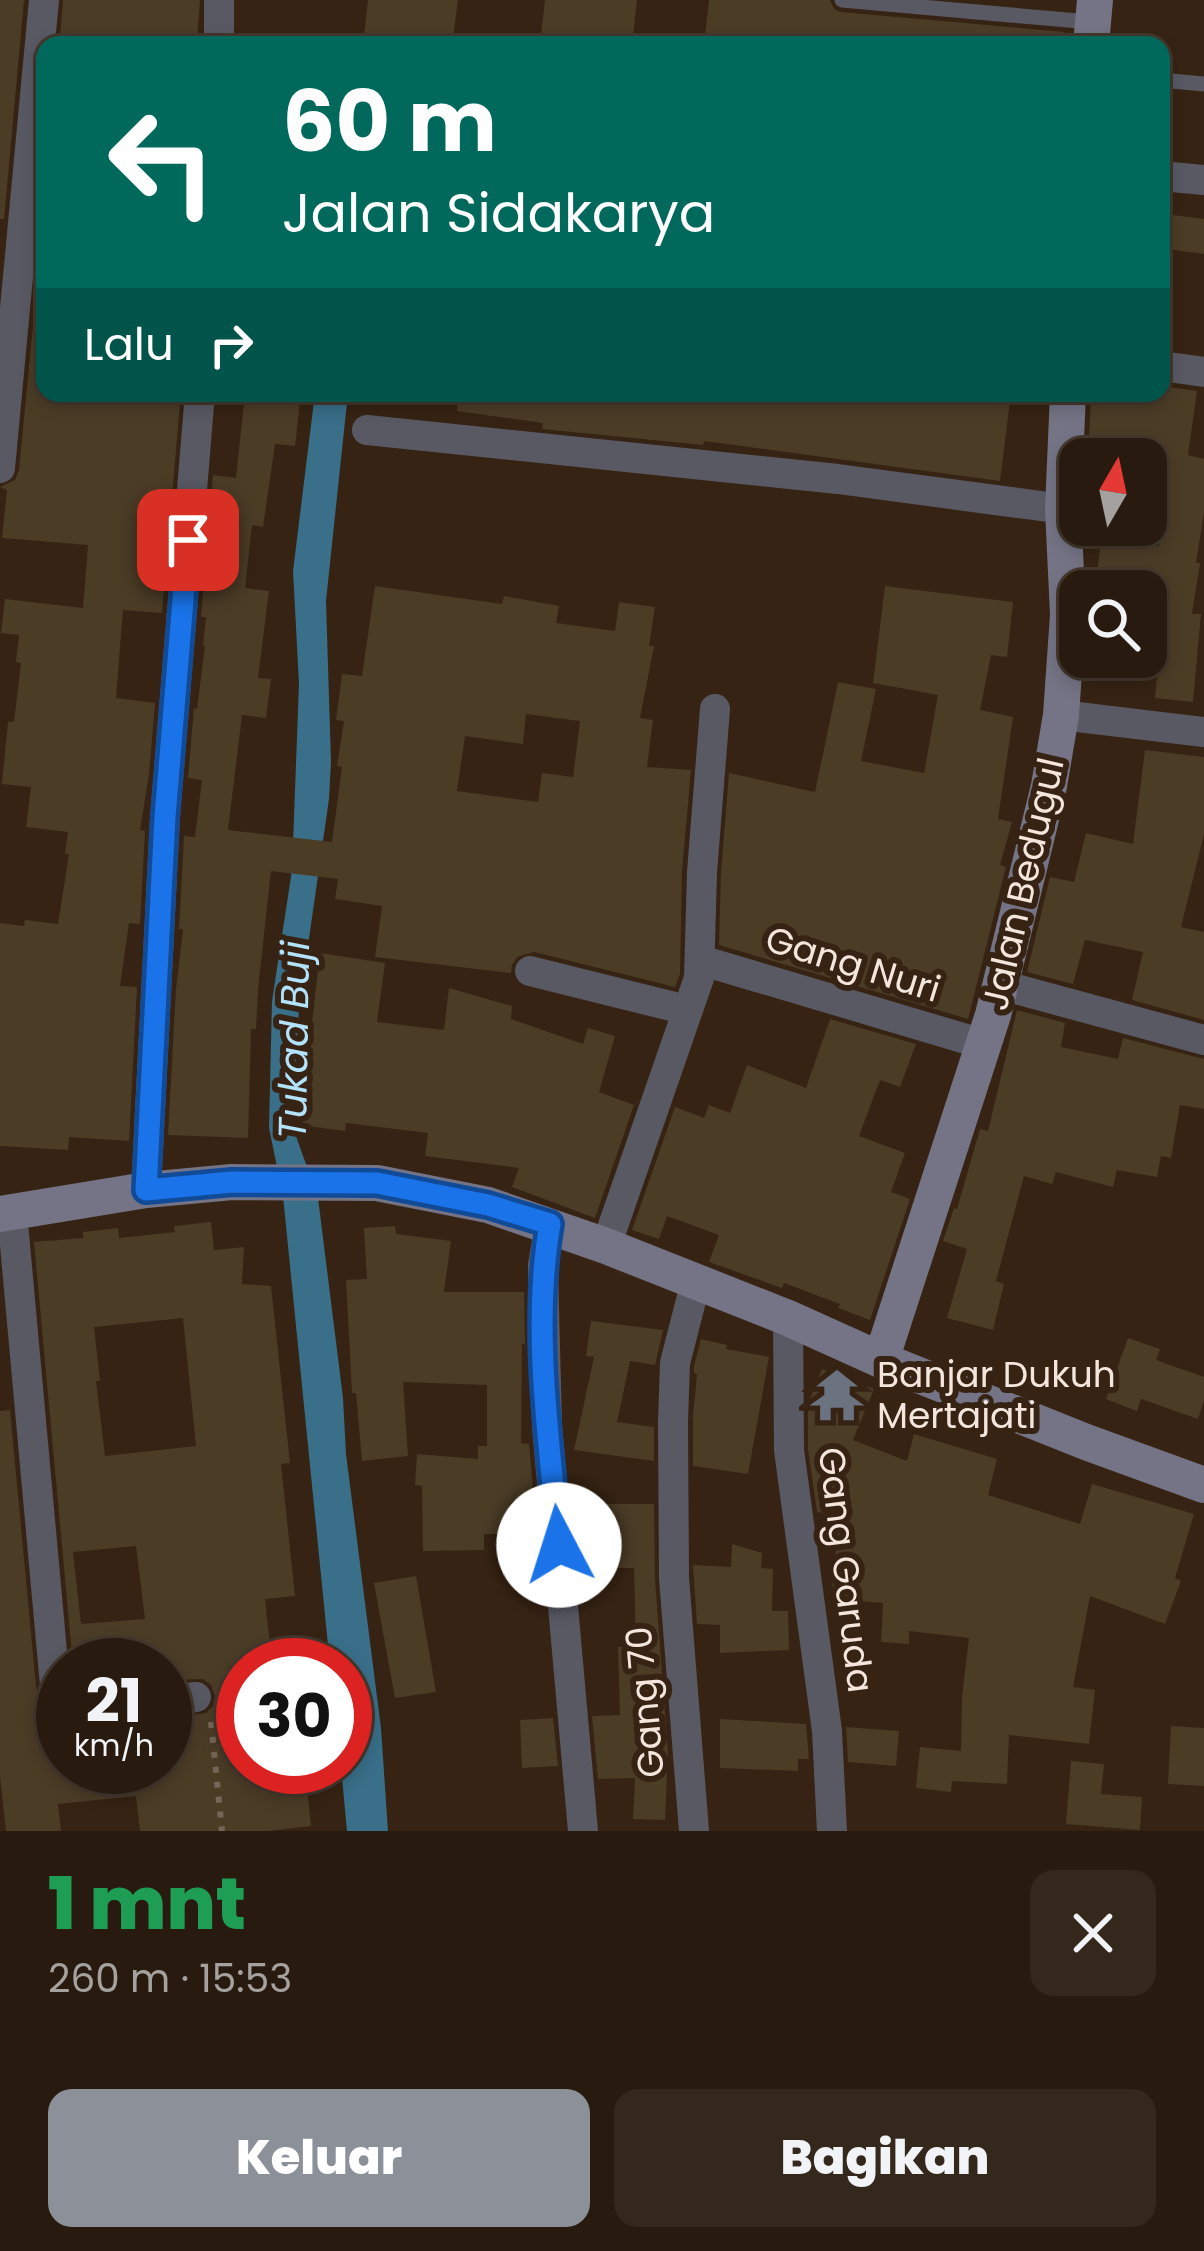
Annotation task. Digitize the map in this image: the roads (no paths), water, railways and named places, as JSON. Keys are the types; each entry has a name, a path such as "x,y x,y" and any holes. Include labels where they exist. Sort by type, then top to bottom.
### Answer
{"street":[{"path":"41,36 44,0"},
{"path":"219,0 219,36"},
{"path":"0,468 36,85"},
{"path":"1170,177 1204,180"},
{"path":"1170,367 1204,372"},
{"path":"146,1190 165,817 199,402"},
{"name":"Jalan Bedugul","path":"1066,438 1068,402"},
{"path":"368,430 838,479 1059,508"},
{"name":"Jalan Bedugul","path":"881,1360 1001,986 1049,786 1061,715 1068,615 1065,546"},
{"path":"606,1246 699,978 715,710"},
{"path":"1061,715 1204,732"},
{"name":"Gang Nuri","path":"700,960 982,1045"},
{"path":"530,971 686,1010"},
{"path":"1001,986 1204,1040"},
{"path":"50,1638 6,1213 146,1190 232,1182 377,1183 488,1205 550,1224 1086,1442 1204,1485"},
{"path":"550,1224 543,1264 548,1426 583,1831"},
{"name":"Gang 70","path":"694,1831 674,1578 673,1422 675,1363 696,1282"},
{"name":"Gang Garuda","path":"788,1318 789,1450 827,1731 832,1831"}],"lane":[{"path":"842,0 1093,22"},
{"path":"1170,81 1204,84"}],"water":[{"name":"Tukad Buji","path":"314,402 347,402 326,601 329,799 299,1008 293,1119 318,1198 370,1638 327,1638 283,1196 269,1128 272,1001 292,870 299,684 293,571"},
{"path":"372,1658 388,1831 347,1831 344,1794 372,1794"}],"place":[{"name":"Banjar Dukuh Mertajati","path":"837,1395"}]}
